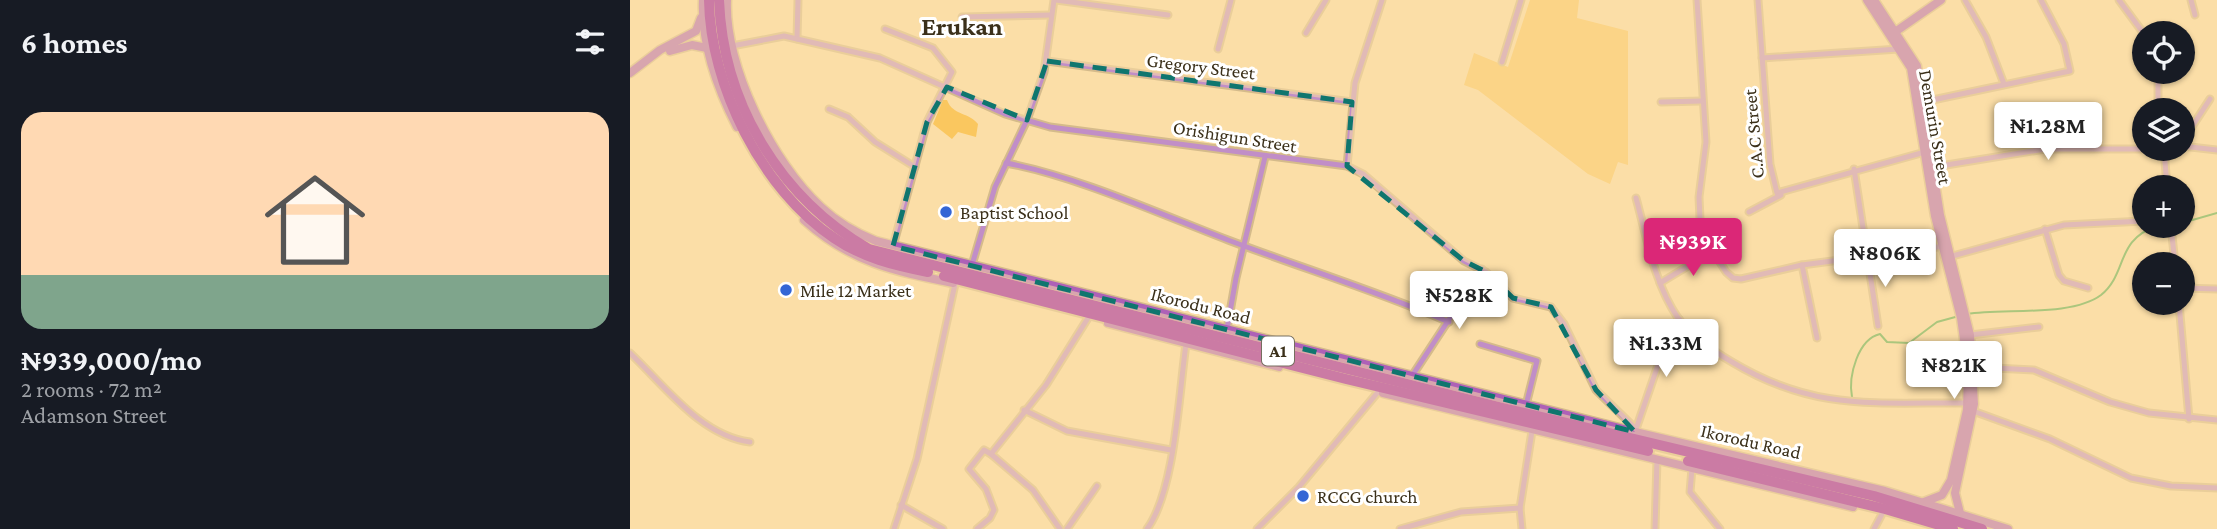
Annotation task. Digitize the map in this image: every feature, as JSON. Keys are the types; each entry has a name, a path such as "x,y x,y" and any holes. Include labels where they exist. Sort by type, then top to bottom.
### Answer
{"highway":[{"name":"Ikorodu Road","path":"709,0 716,57 735,114 783,188 820,228 850,248 888,263 1181,341 1885,509 1956,518"},
{"name":"Ikorodu Road","path":"719,0 724,48 732,83 773,159 812,210 836,230 869,249 1582,428 1874,496 1956,518 1982,529"}],"street":[{"name":"Ikorodu Road","path":"703,0 702,15 707,48 719,90 736,126 775,186 800,217 820,235 857,258 1124,325"},
{"name":"Ikorodu Road","path":"727,0 732,46 751,108 798,181 820,207 858,233 893,246 1924,502 1956,518 2008,529"},
{"path":"797,0 797,38"},
{"path":"972,265 995,187 1027,120 1046,61 1055,0 1101,3 1168,15"},
{"path":"1218,49 1231,0"},
{"path":"1306,33 1326,0"},
{"path":"1347,166 1352,102 1360,61 1382,0"},
{"path":"1502,62 1521,0"},
{"path":"1697,0 1707,156 1699,206 1713,251 1726,272 1733,278 1741,279 1802,265 1945,246"},
{"name":"C.A.C Street","path":"1758,0 1771,174 1775,190 1781,195 1854,169 1925,152"},
{"name":"Demurin Street","path":"1867,0 1907,58 1914,80 1925,152 1945,246 1970,335 1974,367 1971,407 1955,493 1956,518"},
{"name":"Demurin Street","path":"1874,0 1917,66 1945,246"},
{"path":"1895,32 1941,0"},
{"path":"1965,0 1986,37 2004,84"},
{"path":"1923,102 2070,71 2064,44 2041,0"},
{"path":"2119,0 2134,21"},
{"path":"2191,0 2195,15"},
{"path":"630,76 660,50 696,31 702,15"},
{"path":"962,17 1051,15"},
{"path":"885,29 917,40 939,53 952,72 947,87 930,115 893,246"},
{"name":"Orishigun Street","path":"732,46 784,36 797,38 871,55 1005,114 1050,127 1347,166 1363,174 1464,261 1482,269 1517,301 1551,307 1564,324 1596,390 1636,431"},
{"path":"630,76 662,54 692,45 707,48"},
{"path":"1762,58 1900,49"},
{"name":"Gregory Street","path":"1046,61 1352,102"},
{"path":"2195,123 2210,99"},
{"path":"1661,102 1702,101"},
{"path":"829,109 848,117 875,142 915,167"},
{"path":"2195,146 2217,150"},
{"path":"1934,167 2045,149 2132,149"},
{"path":"1227,330 1265,157"},
{"path":"1006,163 1026,167 1375,292 1449,322"},
{"path":"1854,169 1878,326"},
{"path":"1749,212 1781,195"},
{"path":"1636,198 1660,283 1679,319 1723,356 1764,380 1810,397 1847,402 1971,407 2049,439 2131,478 2171,486 2217,488"},
{"path":"1948,257 2045,229 2073,224 2132,222"},
{"path":"2045,229 2059,275 2064,281 2088,288"},
{"path":"1660,283 1713,251"},
{"path":"1802,265 1817,338"},
{"path":"1412,376 1482,269"},
{"path":"894,529 917,459 955,284"},
{"path":"2195,288 2217,289"},
{"path":"2180,315 2189,418"},
{"path":"991,454 1046,385 1088,318"},
{"name":"Demurin Street","path":"1924,502 1947,490 1971,407 1964,318"},
{"path":"1636,431 1668,336 1679,319"},
{"path":"1970,335 2039,327"},
{"name":"Ikorodu Road","path":"1181,341 1532,431 1657,459 1937,529"},
{"path":"1147,529 1166,485 1181,341"},
{"path":"1480,344 1537,361 1526,405"},
{"path":"630,353 709,428 730,440 750,442"},
{"path":"1974,367 2034,370 2110,402 2149,413 2217,420"},
{"path":"1257,529 1299,487 1378,392"},
{"path":"1024,410 1067,431 1171,450"},
{"path":"1522,529 1520,509 1532,431"},
{"path":"977,529 990,518 994,510 986,489 969,469 981,452 987,450 1033,490 1060,529"},
{"path":"1655,529 1657,459"},
{"path":"1692,468 1690,492 1720,529"},
{"path":"1067,529 1097,486"},
{"path":"901,505 943,529"},
{"path":"1400,529 1461,512 1520,509"},
{"path":"1874,529 1882,514"}],"highlighted area":[{"path":"1047,61 1352,102 1347,166 1464,261 1486,272 1513,298 1551,307 1596,390 1635,432 893,246 927,122 947,87 1027,120"}],"shaded area":[{"path":"1530,0 1579,0 1577,18 1628,31 1628,165 1618,162 1610,184 1588,174 1478,90 1464,85 1474,53 1508,67"},
{"path":"943,100 947,100 953,109 978,124 976,137 958,132 952,139 933,124"}],"waterway":[{"path":"2195,219 2217,213"},
{"path":"1967,314 2056,309 2088,302 2101,295 2109,286 2128,248 2136,238"},
{"path":"1852,397 1853,369 1860,351 1872,337 1880,334 1887,342 1909,343 1937,322 1959,316"}],"place":[{"name":"Baptist School","path":"946,212"},
{"name":"Mile 12 Market","path":"786,290"},
{"name":"RCCG church","path":"1303,496"}],"district":[{"name":"Erukan","path":"962,26"}]}
